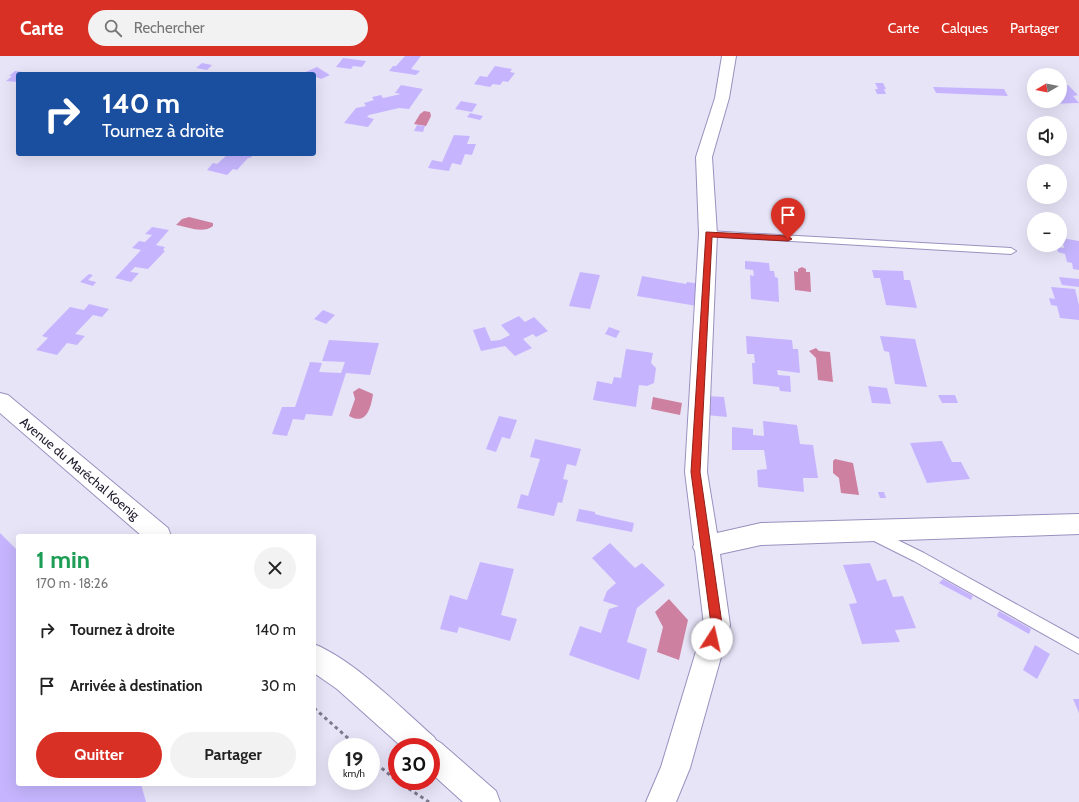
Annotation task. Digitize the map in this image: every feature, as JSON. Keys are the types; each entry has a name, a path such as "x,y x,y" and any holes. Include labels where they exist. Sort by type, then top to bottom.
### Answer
{"street":[{"path":"661,802 675,768 717,624 705,547 696,472 708,234 704,157 722,98 729,56"},
{"name":"Avenue du Maréchal Koenig","path":"0,401 158,534"},
{"path":"705,547 760,534 1079,524"},
{"path":"316,658 347,679 414,738"},
{"path":"440,761 485,802"}],"lane":[{"path":"708,234 1011,251"},
{"path":"868,531 919,557 1079,648"}],"path":[{"path":"316,710 348,738"},
{"path":"380,766 388,773"},
{"path":"411,790 429,802"}],"shaded area":[{"path":"424,111 430,112 431,116 426,126 414,124 420,114"},
{"path":"189,217 213,223 213,226 205,230 200,230 176,225 182,219"},
{"path":"802,267 806,269 806,272 810,272 811,292 795,290 794,271 798,272 798,269"},
{"path":"816,348 819,351 830,352 833,382 818,380 816,358 809,351"},
{"path":"359,388 373,394 367,414 360,419 349,416 355,399 353,392"},
{"path":"653,397 682,403 680,415 651,409"},
{"path":"835,459 853,463 859,495 841,493 839,478 833,473 833,461"},
{"path":"669,599 688,620 679,660 657,652 663,627 655,612"}],"building":[{"path":"405,56 421,56 411,69 420,71 416,75 389,71"},
{"path":"343,58 366,61 362,67 353,66 351,69 336,67"},
{"path":"202,63 212,65 207,70 196,68"},
{"path":"495,66 512,69 510,72 515,73 508,82 503,81 500,85 493,84 490,87 474,84 480,76 487,77"},
{"path":"317,67 330,75 321,79 316,77 316,72 306,72"},
{"path":"15,71 24,72 16,72 16,82 6,81 12,76 9,76"},
{"path":"875,83 883,83 886,89 884,89 886,94 877,94 875,89 878,89"},
{"path":"401,85 423,89 409,109 399,108 369,115 367,117 374,119 368,127 344,123 356,108 366,106 364,103 374,100 372,97 381,95 383,98 401,94 395,93"},
{"path":"1067,85 1078,95 1073,96 1079,103 1067,103"},
{"path":"933,87 1004,89 1008,96 936,93"},
{"path":"461,101 477,104 472,112 455,109"},
{"path":"470,113 483,116 480,120 467,117"},
{"path":"417,125 425,126 423,132 414,131"},
{"path":"454,135 470,136 467,144 476,144 472,155 465,154 461,165 452,163 449,171 428,168 432,160 442,162"},
{"path":"226,156 252,156 248,158 237,170 233,169 227,175 207,170 213,163 217,164"},
{"path":"152,227 169,230 156,245 165,247 163,250 165,251 148,269 135,267 130,272 139,273 131,282 115,278 141,250 132,248 139,241 145,242 152,235 145,234"},
{"path":"1067,239 1079,241 1079,270 1073,269 1072,263 1067,262 1065,254 1058,252 1067,252"},
{"path":"745,261 769,263 770,271 774,271 775,277 778,278 779,302 751,299 750,275 754,276 753,270 745,269"},
{"path":"872,270 903,271 904,280 910,280 917,308 886,305 880,278 874,278"},
{"path":"580,272 600,275 590,309 569,306"},
{"path":"89,274 93,275 88,280 96,282 93,286 80,282"},
{"path":"642,276 686,284 687,282 701,284 697,306 637,296"},
{"path":"1059,277 1079,279 1079,287 1062,285"},
{"path":"1051,287 1075,289 1079,305 1079,320 1060,318 1057,306 1051,305 1049,298 1055,299"},
{"path":"89,304 109,309 102,317 93,315 75,334 85,336 77,345 67,343 57,355 36,350 48,338 42,336 70,307 84,310"},
{"path":"323,310 335,315 326,324 314,319"},
{"path":"519,316 525,322 534,317 548,331 536,337 533,334 523,339 532,348 515,356 505,346 481,351 473,330 485,327 491,341 500,340 510,335 501,325"},
{"path":"609,327 620,331 616,338 605,334"},
{"path":"746,336 792,340 793,349 798,349 800,373 777,370 778,375 790,376 791,392 780,391 779,387 753,384 752,363 755,363 754,354 747,354"},
{"path":"880,336 915,339 927,387 895,384 889,352 884,351"},
{"path":"329,340 379,343 370,375 346,373 332,416 306,414 304,420 293,419 287,436 272,434 282,407 295,407 310,362 322,363 319,372 341,373 345,362 322,361"},
{"path":"626,349 653,353 651,363 656,368 654,383 647,386 639,385 636,407 593,400 597,381 612,384 614,377 621,378"},
{"path":"868,386 887,388 891,404 872,403"},
{"path":"938,395 955,395 958,403 942,403"},
{"path":"706,396 724,397 727,417 706,415"},
{"path":"499,416 517,420 510,439 502,437 496,452 486,449"},
{"path":"763,421 797,425 800,444 813,445 818,478 803,478 804,492 758,487 757,470 767,469 764,450 732,450 732,427 753,429 753,435 764,436"},
{"path":"535,439 581,449 576,466 567,464 563,479 568,480 562,503 558,502 554,516 517,508 521,494 528,496 540,459 530,457"},
{"path":"942,441 952,462 961,462 970,479 927,483 910,443"},
{"path":"878,492 884,492 886,498 880,498"},
{"path":"579,509 634,523 632,532 576,521"},
{"path":"0,533 16,549 16,786 142,786 146,802 0,802"},
{"path":"610,543 635,568 642,563 665,585 637,608 627,642 647,649 639,680 569,655 580,626 601,633 609,609 619,606 603,601 607,591 616,583 592,558"},
{"path":"480,562 514,569 501,615 517,619 510,641 459,627 457,633 440,629 450,595 467,600"},
{"path":"870,563 877,581 886,579 893,597 903,596 916,628 895,630 900,642 862,644 849,604 857,603 843,565"},
{"path":"943,579 973,596 971,600 939,583"},
{"path":"999,611 1031,629 1029,634 997,616"},
{"path":"1035,645 1050,654 1037,679 1023,670"},
{"path":"1073,699 1079,699 1079,713"}],"route":[{"path":"712,639 717,624 705,547 696,472 708,234 788,239"}]}
